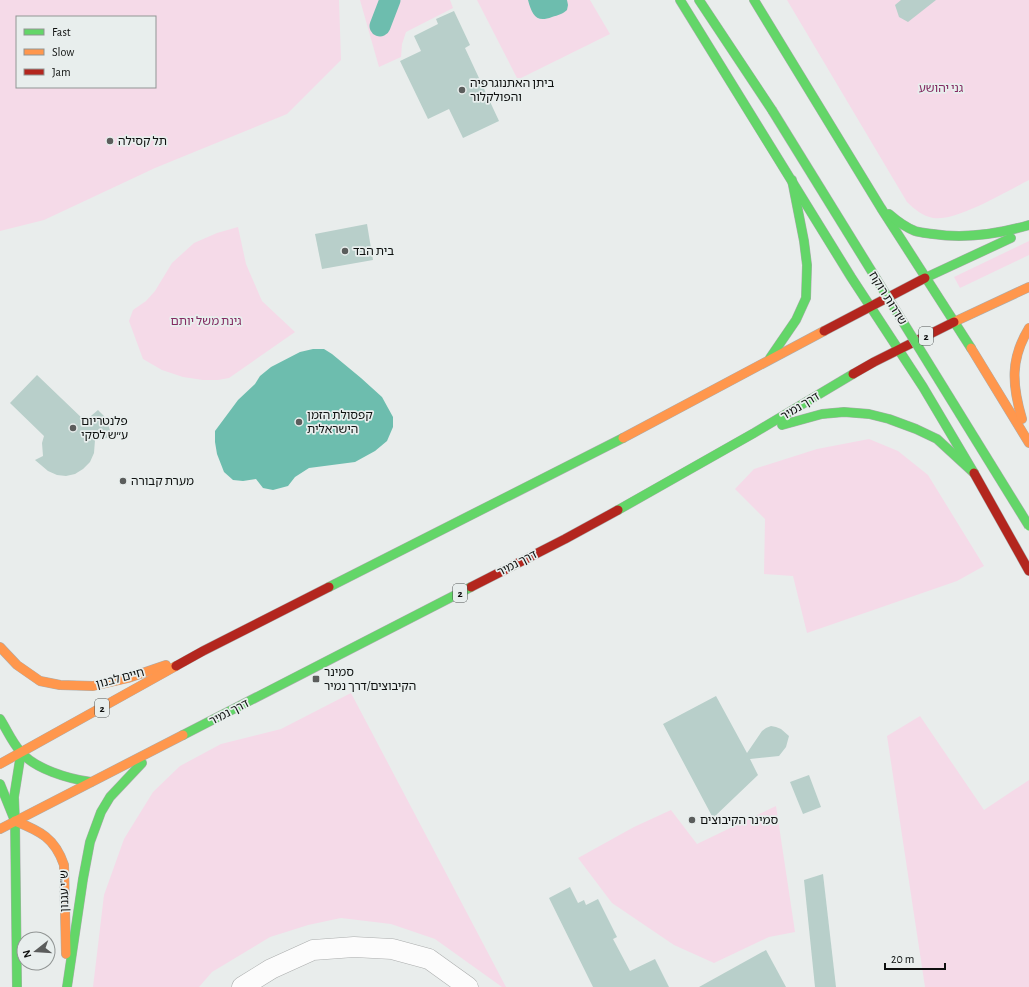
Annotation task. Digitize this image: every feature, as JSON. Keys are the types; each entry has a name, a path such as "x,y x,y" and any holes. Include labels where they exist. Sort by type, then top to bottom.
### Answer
{"main road":[{"path":"680,0 870,306 923,387 974,473 1029,571"},
{"name":"שדרות רוקח","path":"698,0 772,110 1029,526"},
{"path":"754,0 925,278 1029,442"},
{"name":"שדרות רוקח","path":"737,41 772,110"},
{"path":"767,362 796,320 806,298 807,265 804,241 792,180"},
{"path":"882,208 900,223 916,232 948,238 973,237 1015,230 1029,225"},
{"path":"925,278 1029,229"},
{"name":"2","path":"0,764 203,651 559,471 925,278"},
{"name":"דרך נמיר","path":"0,829 565,539 754,433 874,362 1029,287"},
{"path":"1029,328 1020,344 1014,364 1014,383 1017,404 1029,439"},
{"path":"754,433 822,414 844,412 870,414 916,429 937,439 974,473"},
{"name":"חיים לבנון","path":"0,647 17,665 40,681 60,685 93,686 128,678 203,651"},
{"path":"0,718 21,753 49,771 75,780 91,782"},
{"path":"66,987 82,879 90,842 101,812 110,797 121,784 156,749"},
{"path":"17,987 14,797 21,753"},
{"path":"0,784 15,821"},
{"name":"ש''י עגנון","path":"0,817 15,821 39,831 51,839 62,854 64,865 66,987"}],"street":[{"path":"242,987 271,969 313,950 354,947 392,949 429,959 468,987"}],"green space":[{"name":"תל קסילה","path":"0,0 339,0 341,60 287,114 155,168 44,220 0,231"},
{"path":"360,0 450,0 453,8 406,32 402,44 401,57 379,67"},
{"path":"477,0 590,0 610,34 521,78 517,78"},
{"name":"גני יהושע","path":"787,0 1029,0 1029,180 981,205 955,215 943,218 933,218 916,210 907,202"},
{"name":"גינת משל יותם","path":"238,227 246,264 262,301 295,332 229,378 218,380 203,380 183,377 162,370 143,359 129,321 133,310 146,301 155,291 172,263 194,243 217,233"},
{"path":"1029,241 1029,255 960,288 954,277"},
{"path":"869,439 898,451 928,475 984,566 957,581 807,633 793,576 764,574 765,519 735,489 754,469 817,449"},
{"path":"351,693 506,987 502,987 435,939 391,924 341,918 308,925 270,937 212,972 199,987 93,987 104,895 124,839 153,792 180,766 221,744 281,729"},
{"path":"920,716 984,810 1029,780 1029,987 925,987 887,736"},
{"path":"776,806 795,932 769,937 714,963 674,945 612,903 578,858 634,827 671,810 697,844"}],"shaded area":[{"path":"528,0 567,0 568,5 567,10 562,13 547,19 542,19 533,14"},
{"path":"313,349 324,349 332,354 382,397 393,417 393,427 387,441 375,451 355,462 309,468 295,477 288,486 273,490 263,488 256,479 243,481 233,480 224,472 217,454 215,431 238,400 255,384 260,376 271,367 300,352"}],"building":[{"path":"901,0 936,0 908,22 899,17 895,5"},
{"name":"ביתן האתנוגרפיה והפולקלור","path":"454,11 470,45 465,48 499,121 463,138 449,109 428,119 400,61 421,51 414,36 438,24 436,19"},
{"name":"בית הבד","path":"367,224 373,260 322,269 315,234"},
{"name":"פלנטריום ע״ש לסקי","path":"37,375 85,421 98,410 105,417 108,424 112,437 95,440 94,453 90,462 75,474 66,476 57,475 48,471 35,460 43,456 42,443 44,436 10,403"},
{"path":"716,696 747,753 762,731 766,728 771,726 776,727 781,729 789,736 786,747 779,756 750,759 758,775 713,818 663,724"},
{"path":"809,775 821,807 803,814 790,782"},
{"path":"823,874 836,987 815,987 804,880"},
{"path":"570,887 578,903 584,900 586,905 598,899 617,937 613,939 630,971 655,959 669,987 593,987 549,898"},
{"path":"766,950 786,987 699,987"}],"waterway":[{"path":"380,26 390,0"}],"traffic: fast":[{"path":"680,0 851,277 923,387 974,473"},
{"path":"699,0 772,110"},
{"path":"754,0 881,208 971,348"},
{"path":"772,110 1029,526"},
{"path":"770,358 796,320 806,298 807,265 804,241 792,180"},
{"path":"889,214 901,224 915,231 945,235 982,235 1029,225"},
{"path":"925,278 1011,238"},
{"path":"618,510 754,433 853,374"},
{"path":"782,425 822,414 844,412 869,414 889,419 937,439 974,473"},
{"path":"329,587 623,438"},
{"path":"183,735 471,587"},
{"path":"0,719 17,747 34,763 63,776 91,782"},
{"path":"15,821 14,797 21,753"},
{"path":"67,987 90,842 101,812 110,797 142,763"},
{"path":"0,784 15,821 17,987"}],"traffic: slow":[{"path":"954,322 1029,287"},
{"path":"1022,419 1016,395 1015,372 1018,351 1029,328"},
{"path":"623,438 824,331"},
{"path":"971,348 1029,443"},
{"path":"0,647 17,665 40,681 60,685 93,686 128,678 166,665"},
{"path":"0,764 176,666"},
{"path":"0,829 183,735"},
{"path":"15,821 32,828 46,837 56,848 64,865 66,954"}],"traffic: jam":[{"path":"824,331 925,278"},
{"path":"853,374 954,322"},
{"path":"974,473 1029,571"},
{"path":"471,587 618,510"},
{"path":"176,666 329,587"}],"place":[{"name":"ביתן האתנוגרפיה והפולקלור","path":"462,90"},
{"name":"תל קסילה","path":"110,141"},
{"name":"בית הבד","path":"345,251"},
{"name":"קפסולת הזמן הישראלית","path":"299,422"},
{"name":"פלנטריום ע״ש לסקי","path":"73,428"},
{"name":"מערת קבורה","path":"123,481"},
{"name":"סמינר הקיבוצים/דרך נמיר","path":"316,679"},
{"name":"סמינר הקיבוצים","path":"692,820"}]}
